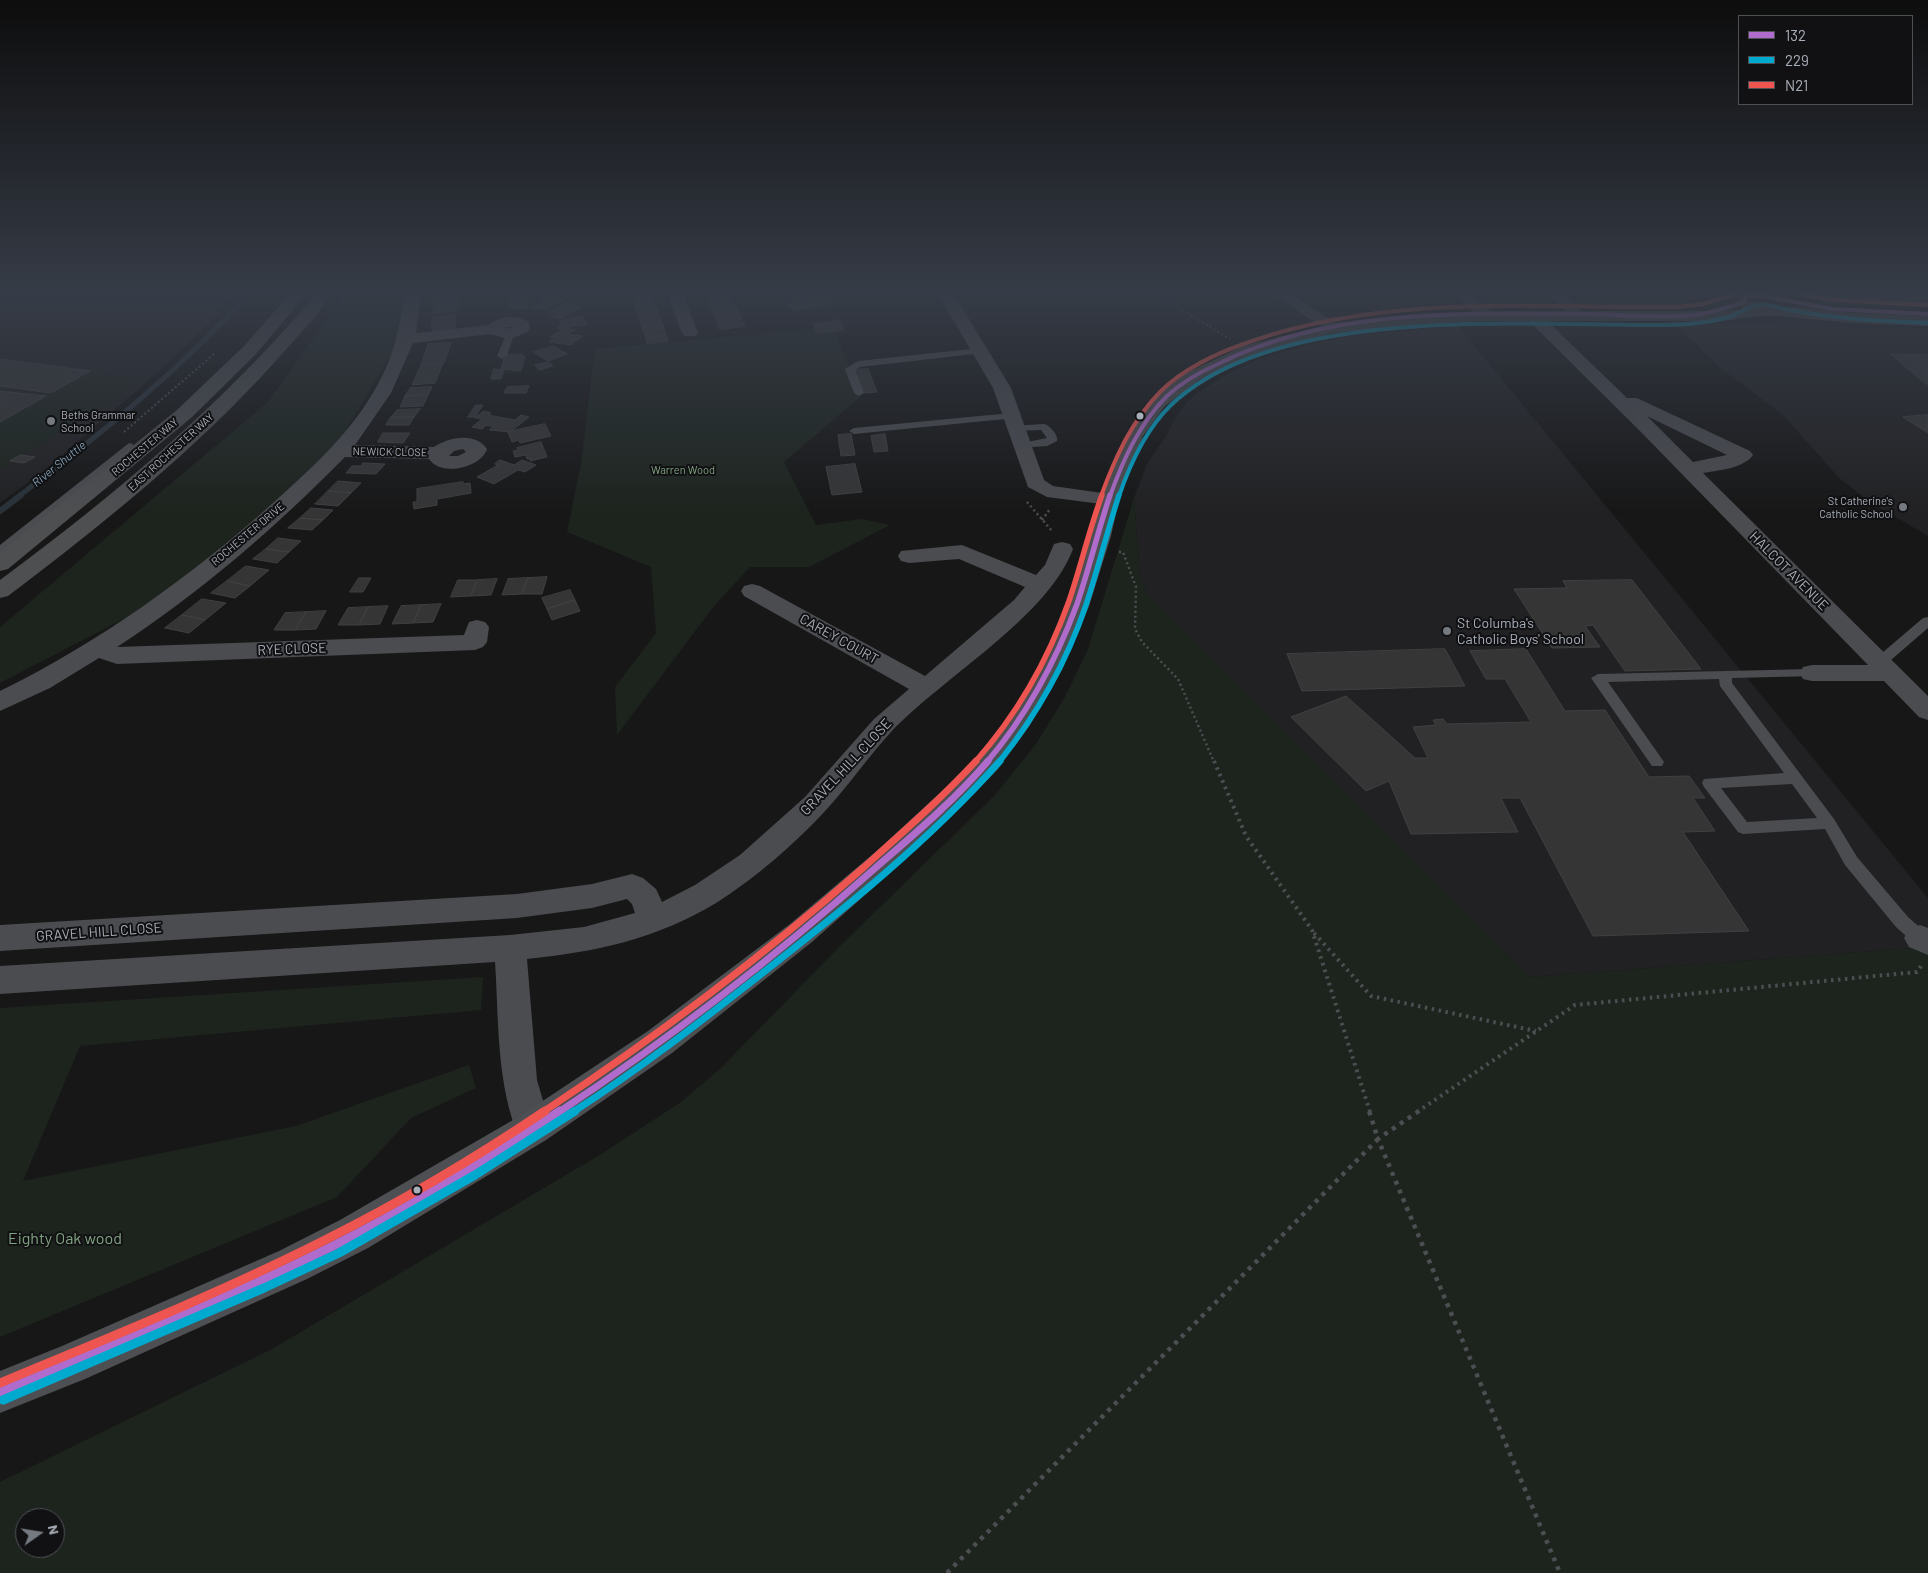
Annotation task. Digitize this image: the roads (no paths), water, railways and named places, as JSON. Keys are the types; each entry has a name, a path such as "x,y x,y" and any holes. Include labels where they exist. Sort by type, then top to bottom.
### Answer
{"highway":[{"path":"0,546 126,439 194,390 216,367"},
{"name":"ROCHESTER WAY","path":"0,564 184,414 232,367"},
{"name":"EAST ROCHESTER WAY","path":"0,591 63,544 191,436 261,367"}],"main road":[{"path":"0,1392 70,1364 293,1265 354,1234 533,1128 660,1042 801,933 890,856 988,762 1021,718 1050,670 1077,606 1100,536 1109,499 1134,436 1168,395 1192,377 1212,367"}],"street":[{"name":"ROCHESTER DRIVE","path":"0,702 23,691 96,648 151,612 253,533 341,450 371,412 396,367"},
{"path":"990,367 1002,388 1035,483 1047,491 1109,499"},
{"name":"HALCOT AVENUE","path":"1586,367 1928,712"},
{"name":"HALCOT AVENUE","path":"1614,394 1743,456 1725,463 1689,469"},
{"name":"NEWICK CLOSE","path":"341,450 440,453"},
{"name":"GRAVEL HILL CLOSE","path":"0,980 510,948 584,940 653,921 706,894 750,863 815,804 883,725 1022,605 1055,567 1062,549"},
{"path":"909,556 962,552 1040,585"},
{"name":"CAREY COURT","path":"752,591 926,687"},
{"name":"RYE CLOSE","path":"96,648 117,656 475,642 477,627"},
{"path":"1812,673 1883,666"},
{"name":"GRAVEL HILL CLOSE","path":"0,938 517,906 592,896 632,886 645,898 653,921"},
{"path":"510,948 520,1080 533,1128"}],"lane":[{"path":"853,367 850,369 859,392"},
{"path":"854,431 1013,422 1044,427 1052,439 1048,443 1021,446"},
{"path":"0,551 62,503 126,439"},
{"path":"1883,666 1886,657 1928,621"},
{"path":"1657,762 1598,678 1812,673"},
{"path":"1726,674 1725,683 1829,823 1851,861 1924,948"},
{"path":"1796,778 1709,783 1743,828 1829,823"}],"waterway":[{"name":"River Shuttle","path":"19,496 110,425 176,367"},
{"name":"River Shuttle","path":"0,511 21,495"}],"place":[{"name":"Beths Grammar School","path":"51,421"},
{"name":"St Catherine's Catholic School","path":"1903,507"},
{"name":"St Columba's Catholic Boys' School","path":"1447,631"}],"park label":[{"name":"Warren Wood","path":"683,470"},
{"name":"Eighty Oak wood","path":"65,1239"}]}
